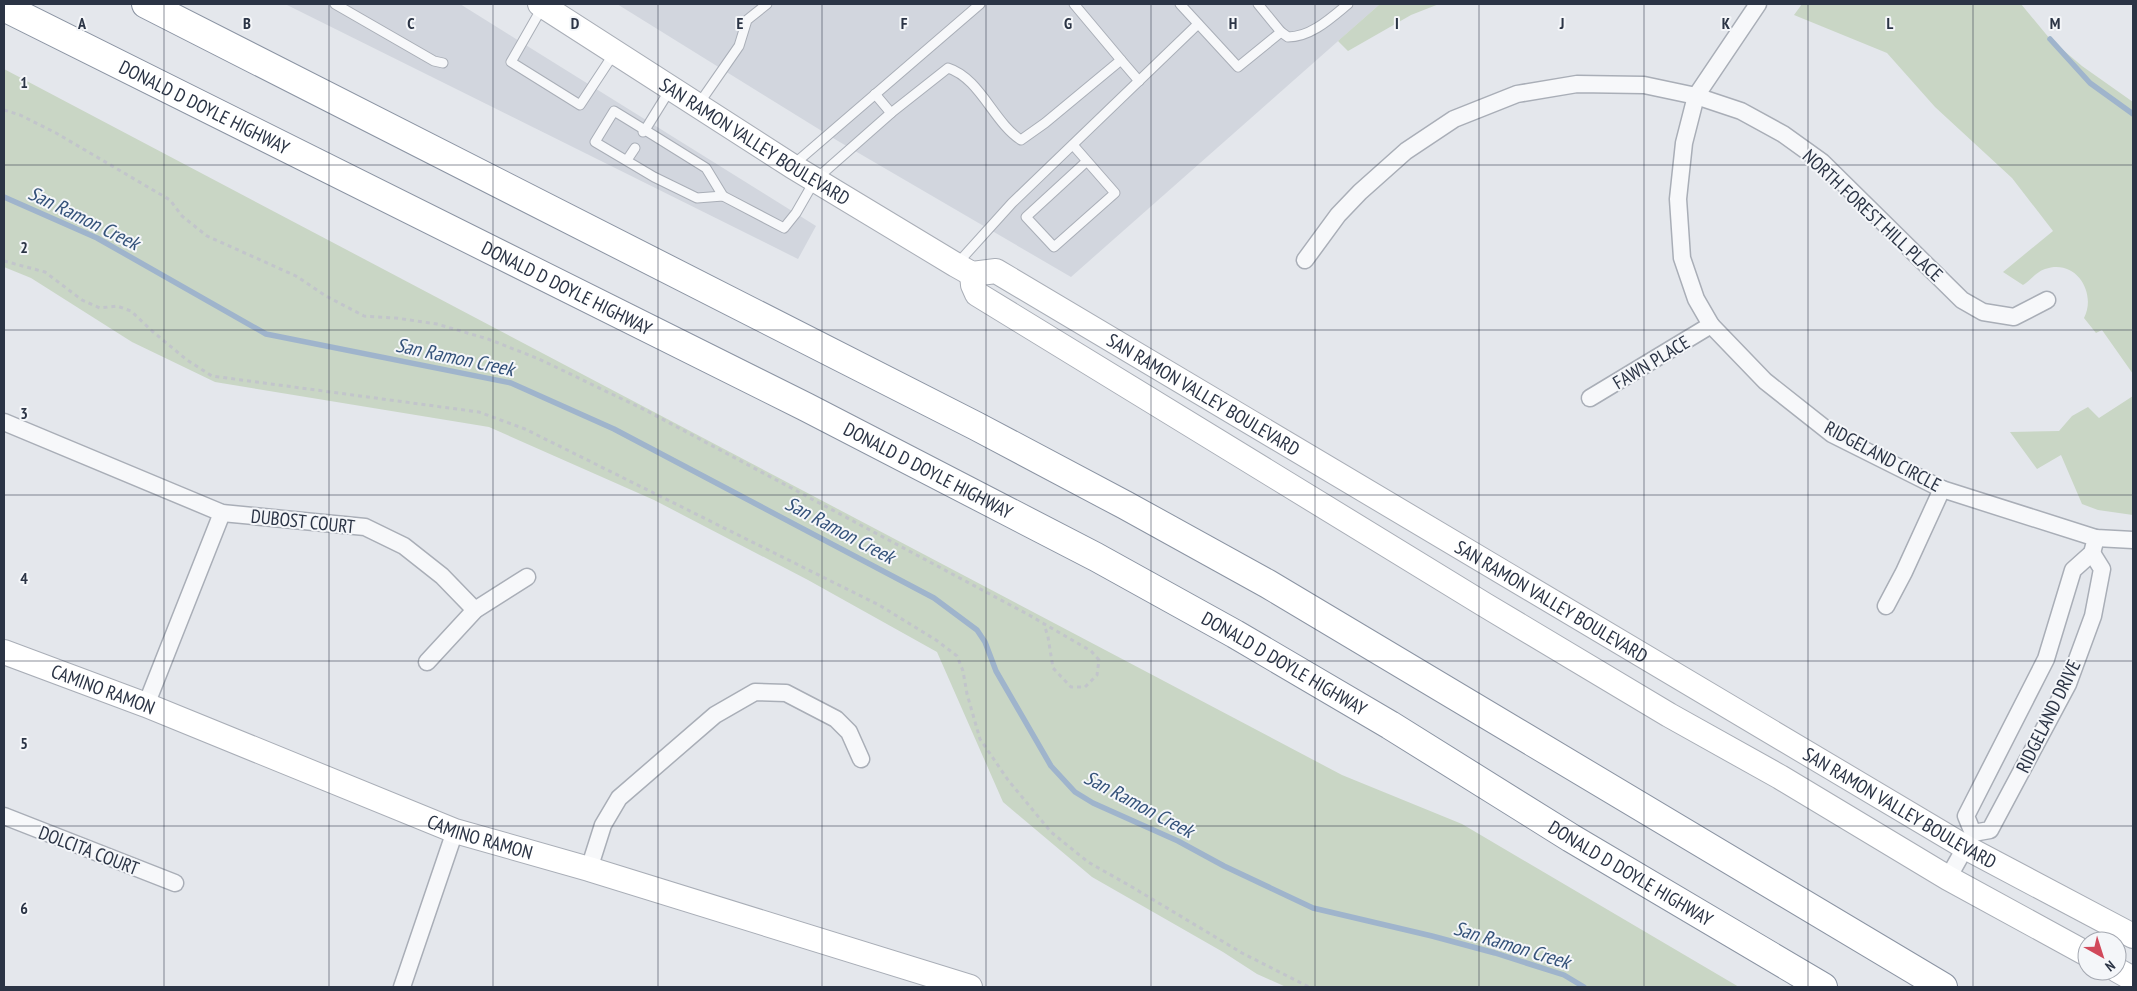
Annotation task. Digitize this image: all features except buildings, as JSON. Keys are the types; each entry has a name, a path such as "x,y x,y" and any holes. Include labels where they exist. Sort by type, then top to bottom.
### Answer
{"highway":[{"path":"146,4 932,404 1134,510 1310,609 1943,987"},
{"name":"DONALD D DOYLE HIGHWAY","path":"4,8 806,407 1096,557 1253,644 1571,838 1823,987"}],"main road":[{"name":"SAN RAMON VALLEY BOULEVARD","path":"541,5 792,166 964,270 977,294 1485,605 1669,715 1780,777 1948,878 2077,949"},
{"name":"SAN RAMON VALLEY BOULEVARD","path":"964,270 996,271 2133,936"},
{"name":"CAMINO RAMON","path":"4,652 146,705 455,831 589,869 970,987"}],"street":[{"name":"RIDGELAND CIRCLE","path":"1758,4 1696,96 1684,143 1678,199 1682,258 1696,299 1712,326 1765,381 1832,434 1942,488 2094,546 2133,540"},
{"name":"NORTH FOREST HILL PLACE","path":"1305,260 1338,216 1360,192 1406,151 1454,120 1517,94 1577,84 1644,84 1696,96 1741,111 1784,134 1822,162 1962,300 1983,312 2014,318 2047,300"},
{"name":"FAWN PLACE","path":"1590,398 1712,326"},
{"name":"DUBOST COURT","path":"4,422 222,513 365,527 404,546 442,576 475,610"},
{"path":"1886,606 1904,572 1942,488"},
{"path":"146,705 222,513"},
{"name":"RIDGELAND DRIVE","path":"2094,546 2102,569 2093,616 2068,684 1990,830 1969,840 1966,816 2046,659 2073,570 2094,546"},
{"path":"427,662 475,610 527,577"},
{"path":"589,869 602,825 619,798 715,715 755,692 786,693 836,719 849,732 861,759"},
{"name":"DOLCITA COURT","path":"4,816 175,883"},
{"path":"402,987 455,831"},
{"path":"1948,878 1969,840"}],"lane":[{"path":"335,4 434,61 443,63"},
{"path":"698,105 739,46 747,20 767,4"},
{"path":"792,166 980,4"},
{"path":"1074,4 1139,81"},
{"path":"1180,4 1238,67 1281,32"},
{"path":"1258,4 1281,32 1288,37 1306,35 1348,4"},
{"path":"541,5 511,62 580,105 615,52"},
{"path":"964,270 1012,202 1198,24"},
{"path":"723,196 698,198 654,177 595,142 614,111 706,168 723,196 784,228 796,214 815,180 891,113 948,68 958,71 982,96 1012,134 1021,140 1046,123 1121,60"},
{"path":"644,131 671,88"},
{"path":"875,94 891,113"},
{"path":"1073,145 1115,192 1054,247 1026,217 1087,161"},
{"path":"627,160 635,148"}],"path":[{"path":"4,110 20,115 56,133 170,200 182,216 207,236 296,276 326,296 364,316 437,324 488,339 546,363 647,411 1044,624 1091,651 1099,660 1097,675 1085,687 1071,687 1053,668 1044,624"},
{"path":"4,261 45,272 82,300 100,308 117,306 131,311 198,369 212,376 479,412 524,429 879,605 929,636 956,656 963,671 967,694 980,739 1025,801 1052,832 1072,851 1242,953 1309,987"}],"shaded area":[{"path":"285,4 460,4 816,226 798,259"},
{"path":"617,4 1380,4 1071,277 838,141"}],"green space":[{"path":"1380,4 1439,4 1411,15 1348,51 1338,41"},
{"path":"1802,4 2021,4 2050,39 2082,66 2133,102 2133,374 2102,330 2096,333 2084,318 2088,298 2086,289 2074,273 2066,268 2045,269 2023,285 2003,272 2053,231 2012,178 1935,107 1887,53 1794,15"},
{"path":"4,69 1342,775 1462,824 1739,987 1286,987 1257,974 1223,952 1092,877 1003,802 937,652 808,580 654,500 489,427 215,382 132,342 31,278 4,267"},
{"path":"2133,396 2133,515 2098,510 2082,504 2061,455 2037,469 2010,432 2059,431 2072,416 2088,407 2099,418"}],"waterway":[{"path":"2050,39 2090,83 2133,114"},
{"name":"San Ramon Creek","path":"4,197 97,238 266,334 511,383 614,429 934,598 977,630 985,642 996,671 1051,766 1075,792 1093,803 1178,841 1224,866 1313,908 1495,953 1564,975 1584,987"}]}
